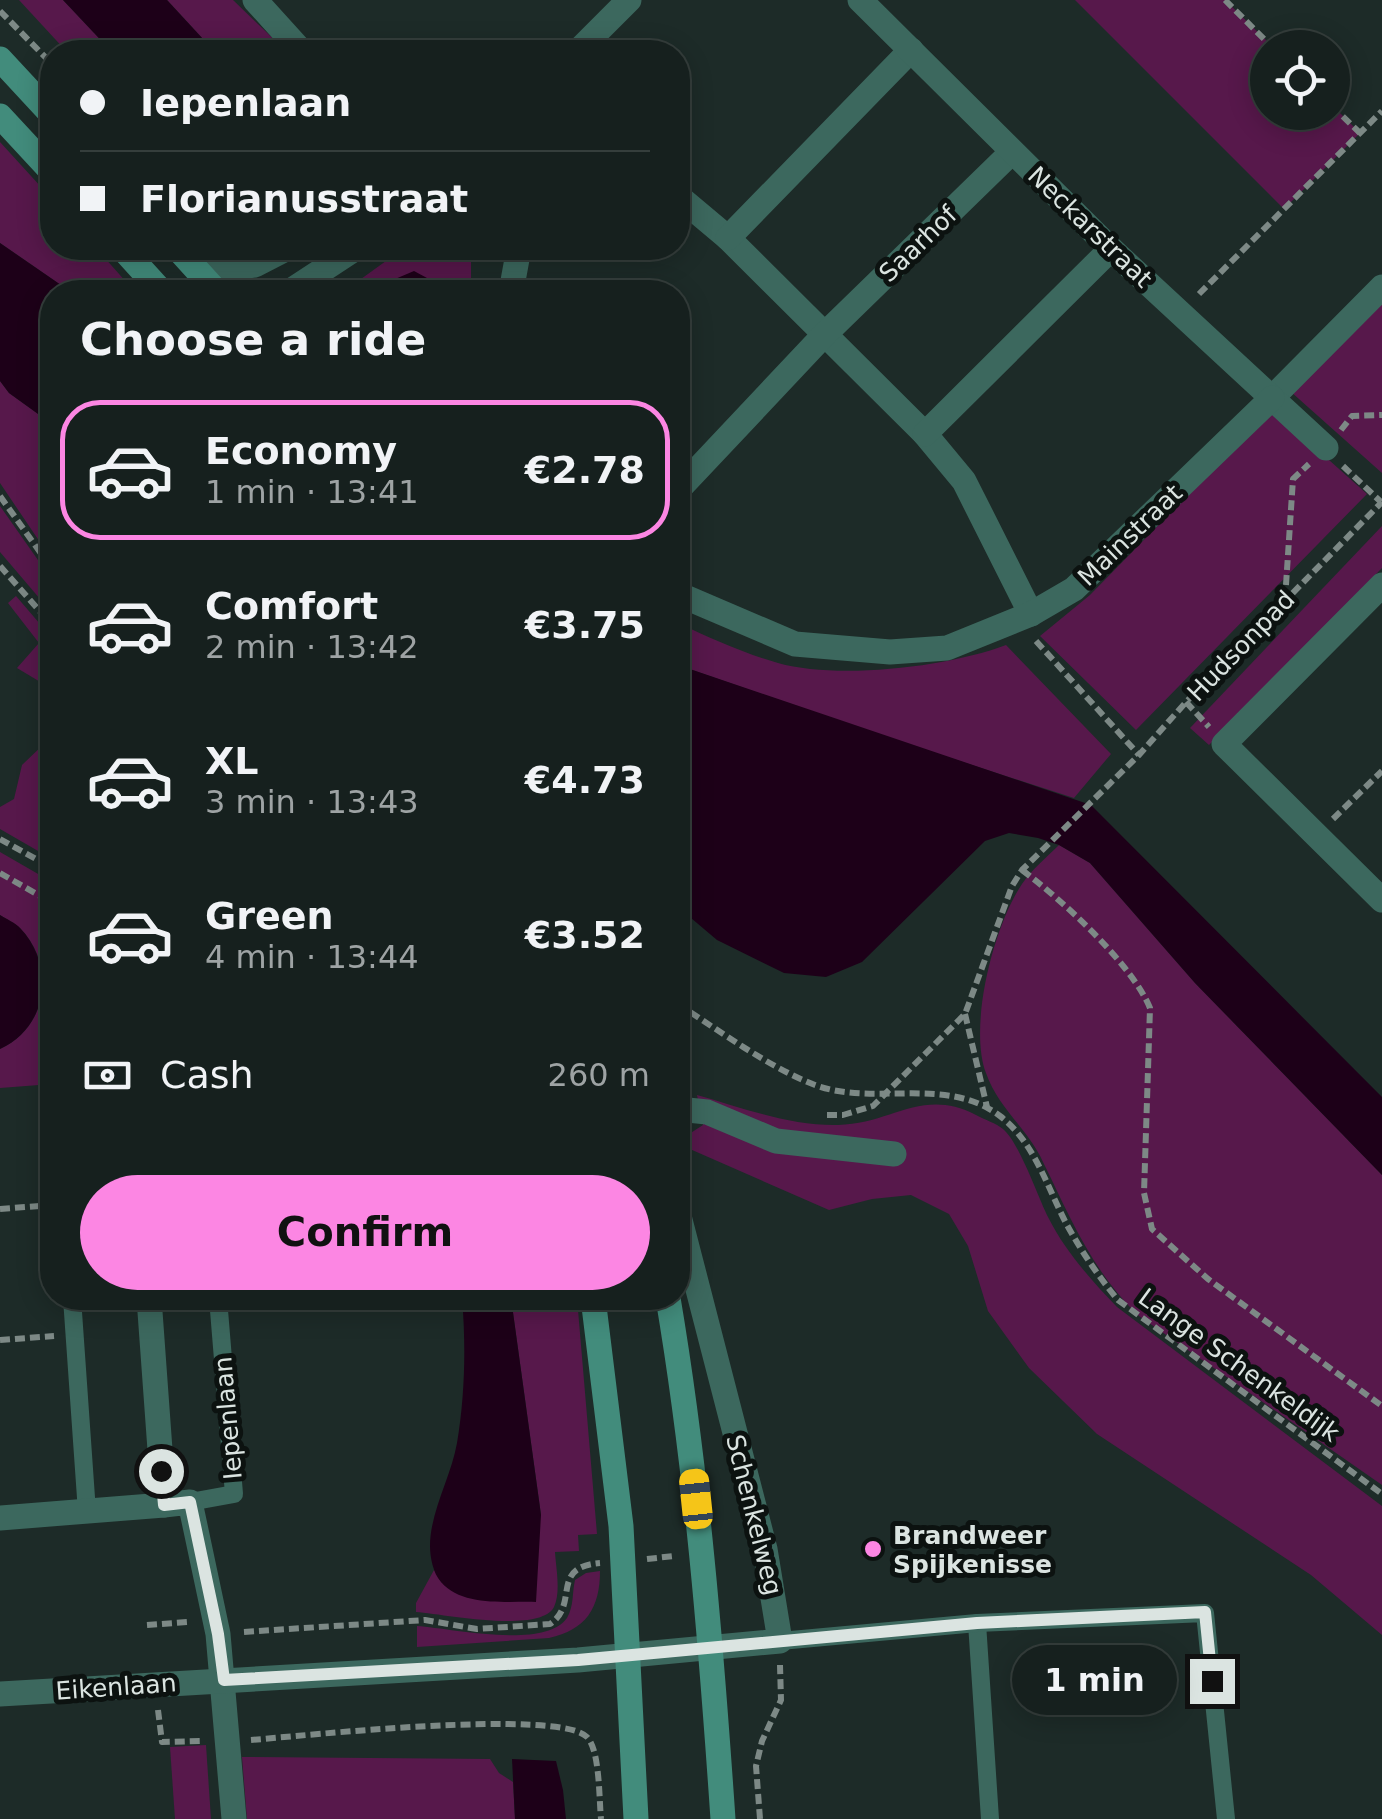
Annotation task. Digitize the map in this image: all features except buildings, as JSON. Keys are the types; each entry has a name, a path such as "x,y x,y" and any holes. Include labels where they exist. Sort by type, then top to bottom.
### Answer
{"main road":[{"path":"0,59 40,102"},
{"path":"0,116 40,159"},
{"path":"133,260 151,280"},
{"path":"188,260 206,280"},
{"path":"594,1310 621,1526 636,1819"},
{"name":"Schenkelweg","path":"670,1310 689,1423 723,1819"}],"street":[{"path":"254,0 291,40"},
{"path":"589,40 629,0"},
{"name":"Neckarstraat","path":"860,0 1112,250 1326,448"},
{"path":"728,238 911,50"},
{"name":"Saarhof","path":"690,477 824,336 1012,152"},
{"path":"690,206 728,238 925,434 964,481 1031,614"},
{"path":"925,434 1112,250"},
{"path":"214,280 266,260"},
{"path":"308,280 338,260"},
{"name":"Mainstraat","path":"690,599 795,644 890,652 946,648 1031,614 1074,589 1382,287"},
{"path":"1382,585 1224,744 1382,900"},
{"path":"690,1110 708,1112 776,1141 894,1154"},
{"name":"Schenkelweg","path":"690,1258 765,1549 780,1641"},
{"path":"150,1310 164,1505"},
{"name":"Iepenlaan","path":"0,1518 190,1502 218,1634 234,1819"},
{"name":"Eikenlaan","path":"0,1694 626,1656 780,1641"}],"lane":[{"path":"73,1310 87,1512"},
{"name":"Iepenlaan","path":"190,1502 234,1494 219,1310"},
{"path":"780,1641 977,1623 1205,1612 1226,1819"},
{"path":"977,1623 990,1819"}],"path":[{"path":"1225,0 1255,30"},
{"path":"0,10 40,52"},
{"path":"1180,314 1382,111"},
{"path":"1350,123 1360,133"},
{"path":"1285,601 1293,479 1352,416 1382,415"},
{"path":"1326,448 1382,502"},
{"path":"0,496 40,552"},
{"name":"Hudsonpad","path":"966,1014 1012,886 1022,870 1382,502"},
{"path":"0,566 40,611"},
{"path":"1031,614 1036,645 1139,754"},
{"path":"1318,834 1382,770"},
{"path":"0,839 40,861"},
{"path":"1022,870 1040,883 1129,972 1150,1008 1144,1194 1152,1228 1208,1279 1382,1406"},
{"path":"0,873 40,896"},
{"path":"690,1012 816,1085 848,1092 960,1098 988,1108"},
{"path":"823,1115 843,1115 873,1106 966,1014"},
{"path":"966,1014 988,1108"},
{"name":"Lange Schenkeldijk","path":"988,1108 1027,1144 1088,1264 1118,1300 1382,1494"},
{"path":"0,1209 40,1207"},
{"path":"0,1340 74,1334"},
{"path":"218,1634 425,1620 476,1629 550,1624 559,1618"},
{"path":"760,1819 756,1766 762,1741 781,1700 780,1641"},
{"path":"154,1684 162,1742 476,1724 570,1727 587,1737 595,1753 600,1819"}],"shaded area":[{"path":"19,0 63,0 101,40 56,40"},
{"path":"63,0 167,0 204,40 101,40"},
{"path":"167,0 233,0 275,40 204,40"},
{"path":"1075,0 1225,0 1256,30 1250,30 1250,130 1350,130 1350,123 1360,133 1284,209"},
{"path":"0,142 40,186 40,260 107,260 124,280 54,280 0,243"},
{"path":"0,243 54,280 40,280 40,415 9,393 0,381"},
{"path":"387,260 471,260 471,280 360,280"},
{"path":"414,271 428,280 393,280"},
{"path":"1382,299 1382,473 1290,391"},
{"path":"0,381 9,393 40,415 40,542 0,483"},
{"path":"1272,409 1367,494 1136,730 1040,636 1090,595"},
{"path":"0,506 40,563 40,599 0,552"},
{"path":"1382,526 1382,568 1209,745 1190,728"},
{"path":"16,596 40,624 40,682 17,668 39,643 8,603"},
{"path":"690,628 778,663 831,670 924,665 1006,645 1111,754 1074,798 690,669"},
{"path":"690,669 1091,805 1382,1097 1382,1175 1195,983 1090,863 1059,845 1009,833 985,841 862,962 826,977 784,973 717,940 690,917"},
{"path":"40,748 40,852 0,829 0,807 14,799 22,765"},
{"path":"1059,845 1090,863 1195,983 1382,1175 1382,1485 1139,1316 1095,1263 1037,1150 991,1086 981,1053 980,1029 994,949 1022,884"},
{"path":"0,852 40,875 40,964 32,943 18,926 0,915"},
{"path":"0,915 18,926 31,943 40,966 40,998 28,1026 0,1049"},
{"path":"40,1001 40,1085 0,1088 0,1049 29,1026"},
{"path":"697,1095 820,1125 857,1123 923,1106 957,1107 1003,1129 1022,1157 1062,1242 1117,1307 1382,1506 1382,1635 1311,1575 1097,1434 1029,1368 988,1311 968,1246 949,1214 911,1195 872,1199 829,1210 690,1149 690,1133 703,1125"},
{"path":"462,1310 513,1310 541,1515 536,1602 461,1596 441,1582 432,1565 431,1533 457,1443 464,1352"},
{"path":"513,1310 578,1310 597,1534 578,1535 579,1551 555,1552 557,1594 554,1607 545,1615 512,1621 416,1612 416,1603 434,1570 442,1583 541,1515"},
{"path":"600,1571 594,1606 581,1623 562,1634 417,1647 417,1626 496,1635 556,1628 569,1613 575,1580"},
{"path":"206,1745 211,1819 175,1819 170,1747"},
{"path":"242,1757 490,1759 499,1773 513,1782 515,1819 247,1819"},
{"path":"512,1759 556,1761 566,1819 515,1819"}],"place":[{"name":"Brandweer Spijkenisse","path":"873,1549"}],"route":[{"path":"161,1471 164,1505 190,1502 224,1680 578,1660 977,1623 1205,1612 1212,1681"}]}
